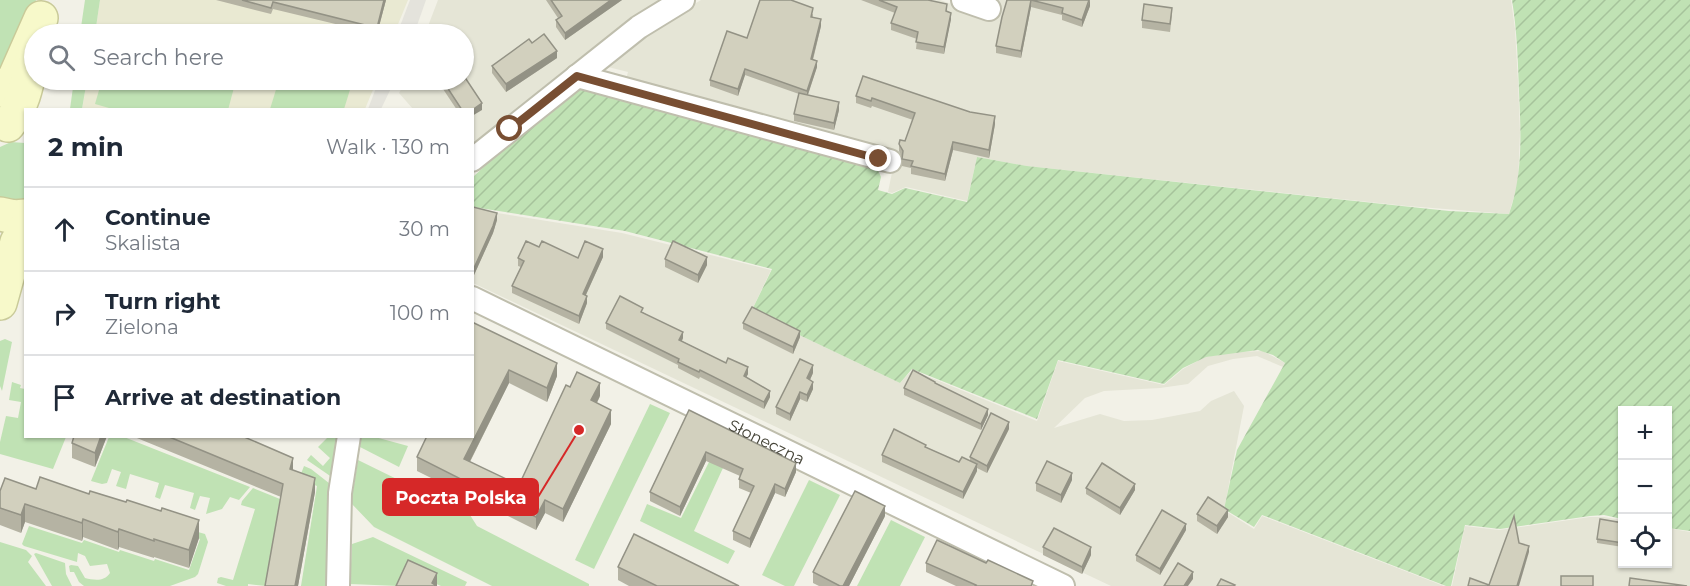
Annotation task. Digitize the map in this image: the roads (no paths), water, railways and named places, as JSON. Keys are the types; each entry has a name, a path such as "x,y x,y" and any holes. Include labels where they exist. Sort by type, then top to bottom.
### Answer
{"street":[{"path":"474,158 639,27 683,0"},
{"path":"963,0 989,9"},
{"path":"0,90 14,79 24,61"},
{"path":"577,76 891,162"},
{"path":"11,126 24,90"},
{"path":"45,108 47,90"},
{"path":"0,214 24,216"},
{"path":"0,303 15,249 24,231"},
{"name":"Słoneczna","path":"474,299 1063,586"},
{"path":"338,586 340,493 349,438"}],"place":[{"name":"Poczta Polska","path":"579,430"}]}
